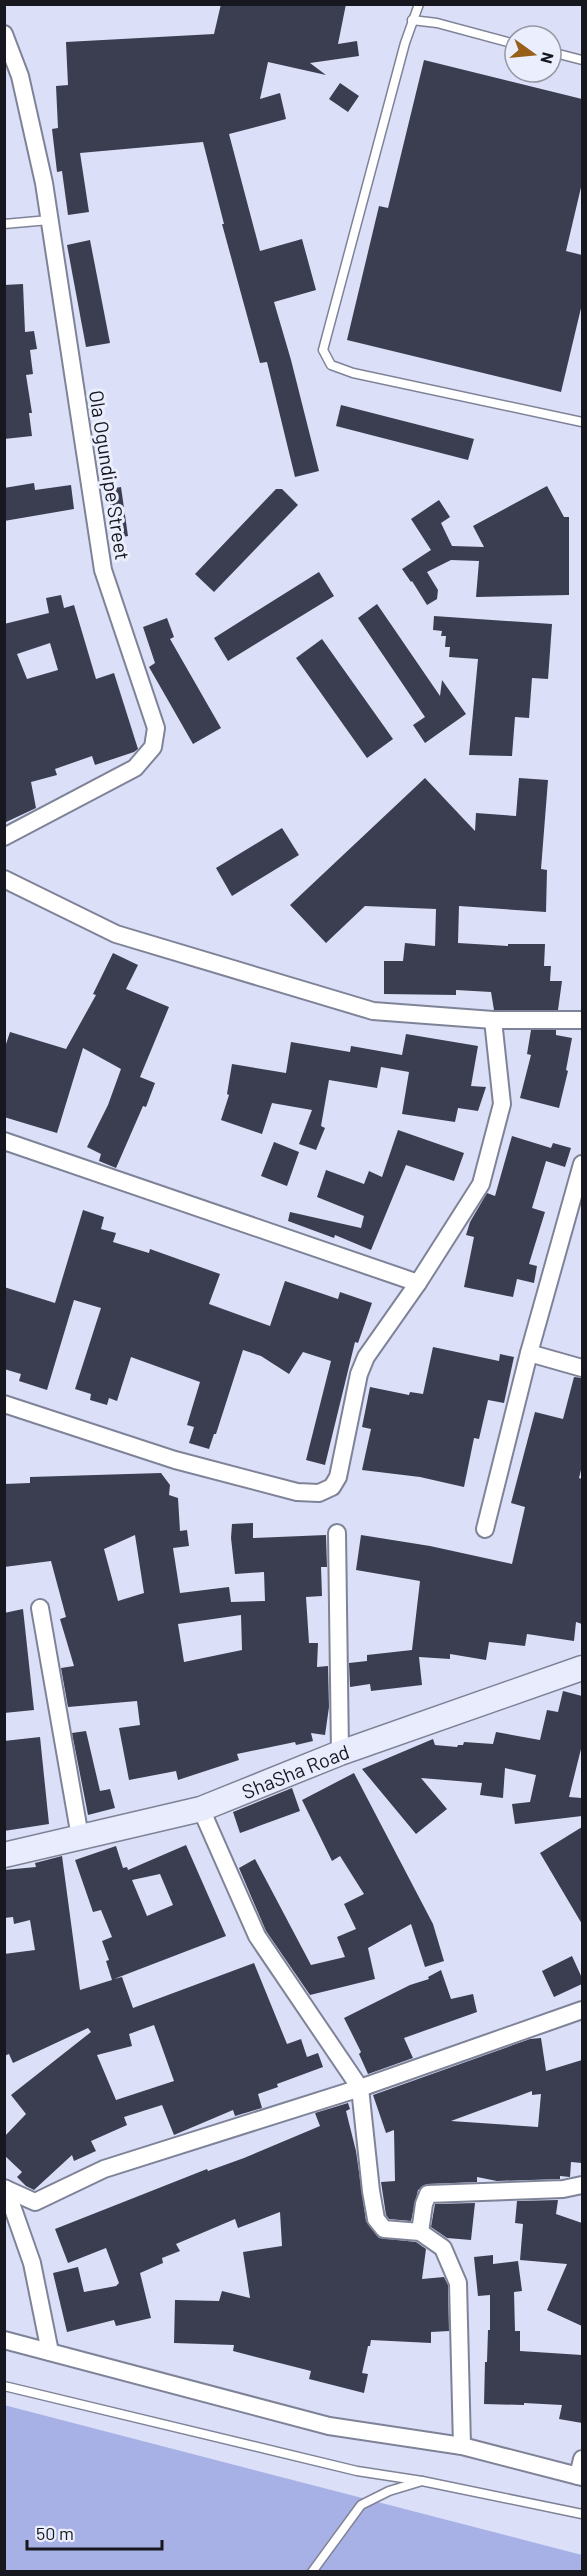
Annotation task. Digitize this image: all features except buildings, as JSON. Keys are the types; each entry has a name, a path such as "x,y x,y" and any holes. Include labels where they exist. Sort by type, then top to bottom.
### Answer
{"street":[{"name":"Ola Ogundipe Street","path":"4,34 20,76 44,183 104,570 156,728 153,747 135,768 4,837"},
{"path":"4,879 116,934 373,1011 493,1020 582,1020"},
{"path":"4,1404 175,1460 297,1492 318,1493 333,1487 338,1477 359,1374 366,1357 481,1184 502,1104 493,1020"},
{"path":"4,1140 418,1282"},
{"path":"485,1529 529,1353 582,1164"},
{"path":"529,1353 582,1368"},
{"path":"337,1533 340,1753"},
{"path":"40,1608 80,1837"},
{"name":"ShaSha Road","path":"4,1855 201,1809 340,1753 582,1668"},
{"path":"201,1809 257,1936 360,2088 376,2219 384,2229 420,2232 443,2248 458,2283 462,2445"},
{"path":"5,2188 35,2202 104,2169 360,2088 582,2010"},
{"path":"420,2232 424,2204 428,2194 563,2189 582,2185"},
{"path":"5,2188 32,2263 50,2352"},
{"path":"4,2340 330,2426 462,2445 580,2477 582,2459"}],"lane":[{"path":"419,4 412,20 323,350 331,365 353,373 582,422"},
{"path":"412,20 437,23 503,41"},
{"path":"563,55 582,60"},
{"path":"4,224 49,220"},
{"path":"4,2386 357,2470 582,2514"},
{"path":"312,2571 361,2505 389,2491 422,2481"}],"shaded area":[{"path":"4,2405 582,2555 582,2571 5,2571"}]}
